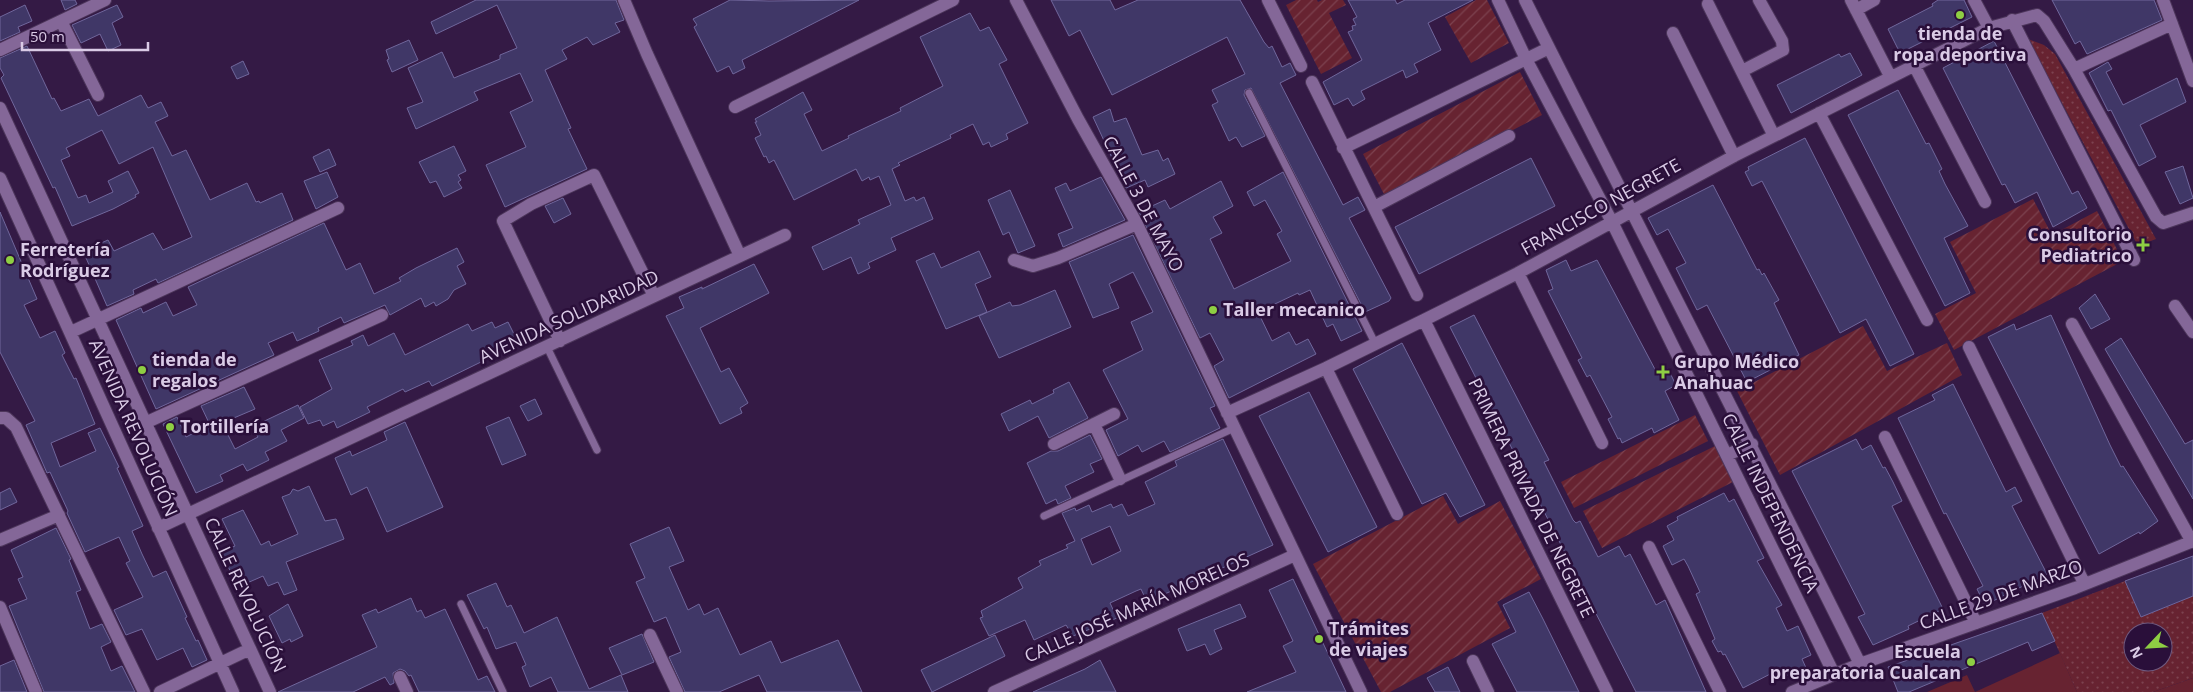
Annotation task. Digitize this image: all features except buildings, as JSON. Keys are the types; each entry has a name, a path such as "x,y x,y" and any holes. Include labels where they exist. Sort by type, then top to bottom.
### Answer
{"street":[{"path":"0,50 61,21 85,4 105,0"},
{"path":"624,0 740,256"},
{"path":"735,107 954,0"},
{"name":"CALLE 3 DE MAYO","path":"1016,0 1078,119 1137,224 1361,692"},
{"path":"1268,0 1301,66"},
{"name":"CALLE INDEPENDENCIA","path":"1498,0 1526,59 1612,222 1834,674"},
{"name":"CALLE INDEPENDENCIA","path":"1525,0 1630,210 1752,444 1860,664"},
{"path":"1742,71 1783,50 1782,41 1759,0"},
{"path":"1874,0 1854,5 1890,76"},
{"path":"1974,0 1990,28"},
{"path":"2163,0 2193,81"},
{"path":"1708,4 1774,136"},
{"name":"FRANCISCO NEGRETE","path":"1227,413 1326,368 1518,273 1612,222 1630,210 1734,156 1890,76 1990,28 2012,20 2037,15 2062,47 2074,69"},
{"path":"2012,20 2134,260"},
{"path":"61,21 98,95"},
{"path":"2172,24 2074,69 2156,217 2163,223 2193,213"},
{"path":"1673,33 1734,156"},
{"path":"1343,148 1549,48"},
{"path":"1914,65 1985,202"},
{"path":"1312,82 1417,296"},
{"name":"CALLE REVOLUCIÓN","path":"0,108 270,692"},
{"path":"1820,113 1927,320"},
{"path":"1374,207 1510,136"},
{"path":"560,341 503,220 532,204 594,175 654,296"},
{"name":"AVENIDA REVOLUCIÓN","path":"0,178 233,692"},
{"path":"71,332 338,208"},
{"path":"1014,260 1032,266 1058,258 1137,224"},
{"name":"AVENIDA SOLIDARIDAD","path":"158,528 785,235"},
{"path":"1518,273 1602,443"},
{"path":"2175,306 2193,332"},
{"path":"145,423 382,315"},
{"name":"PRIMERA PRIVADA DE NEGRETE","path":"1424,320 1608,692"},
{"path":"2072,324 2192,542"},
{"path":"1969,347 2084,583"},
{"path":"1326,368 1397,514"},
{"path":"1054,444 1114,414"},
{"path":"0,418 6,418 16,427 144,692"},
{"path":"1094,424 1120,479"},
{"path":"1885,437 1976,622"},
{"path":"1727,455 1752,444"},
{"path":"0,540 59,515"},
{"name":"CALLE 29 DE MARZO","path":"1792,692 1860,664 2192,542"},
{"path":"1649,547 1720,692"},
{"name":"CALLE JOSÉ MARÍA MORELOS","path":"994,692 1296,556"},
{"path":"0,607 36,692"},
{"path":"650,635 677,692"},
{"path":"160,692 250,649"},
{"path":"1473,661 1488,692"},
{"path":"400,677 407,692"}],"lane":[{"path":"1249,93 1376,343"},
{"path":"547,346 596,450"},
{"path":"1044,516 1120,479 1234,428"},
{"path":"461,604 503,692"}],"shaded area":[{"path":"1296,0 1317,0 1318,2 1322,0 1343,0 1346,5 1329,13 1352,58 1321,74 1286,5"},
{"path":"1476,0 1487,0 1509,43 1471,63 1445,17"},
{"path":"2028,39 2044,45 2055,54 2156,239 2138,246"},
{"path":"1520,72 1542,115 1385,196 1363,154"},
{"path":"2033,199 2052,235 2097,211 2123,261 1954,350 1935,314 1976,293 1950,242"},
{"path":"1863,326 1887,371 1947,343 1962,375 1780,475 1737,391"},
{"path":"1695,415 1708,441 1574,508 1561,482"},
{"path":"1715,446 1733,482 1602,548 1583,511"},
{"path":"1443,496 1458,524 1500,501 1541,579 1497,602 1510,628 1390,692 1381,692 1313,564"},
{"path":"2181,560 2193,594 2193,678 2153,692 2077,692 2042,613 2125,581 2141,617 2182,601 2172,564"},
{"path":"2060,653 2077,692 1975,692"},
{"path":"1967,675 1975,692 1927,692"},
{"path":"2193,678 2193,692 2153,692"}],"place":[{"name":"tienda de ropa deportiva","path":"1960,15"},
{"name":"Consultorio Pediatrico","path":"2143,245"},
{"name":"Ferretería Rodríguez","path":"10,260"},
{"name":"Taller mecanico","path":"1213,310"},
{"name":"tienda de regalos","path":"142,370"},
{"name":"Grupo Médico Anahuac","path":"1663,372"},
{"name":"Tortillería","path":"170,427"},
{"name":"Trámites de viajes","path":"1319,639"},
{"name":"Escuela preparatoria Cualcan","path":"1971,662"}]}
